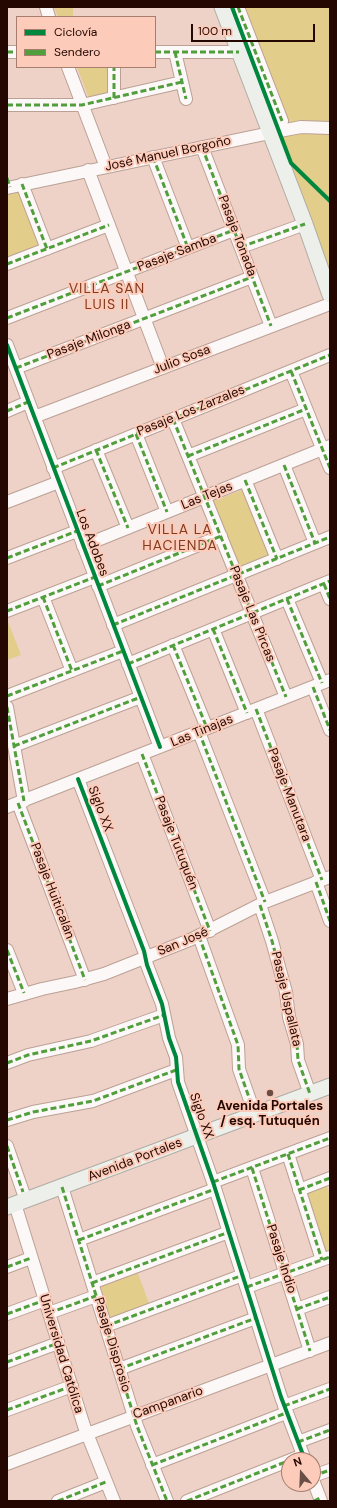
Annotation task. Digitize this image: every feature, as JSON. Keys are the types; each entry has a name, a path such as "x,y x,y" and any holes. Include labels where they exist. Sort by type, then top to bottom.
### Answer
{"main road":[{"path":"222,7 305,224 330,296"},
{"name":"Avenida Portales","path":"10,1203 23,1192 196,1132 309,1090 330,1077"},
{"name":"Avenida Portales","path":"10,1203 62,1187 196,1132 252,1106 309,1090 330,1086"}],"street":[{"path":"238,7 282,121"},
{"path":"156,52 239,52"},
{"path":"175,52 186,99"},
{"path":"68,68 106,167"},
{"path":"114,68 114,98"},
{"path":"7,105 82,105 182,82"},
{"name":"José Manuel Borgoño","path":"8,184 22,184 301,127 330,128"},
{"name":"Pasaje Tonada","path":"202,147 271,326"},
{"path":"153,157 188,248"},
{"path":"88,170 163,368"},
{"path":"22,184 47,249"},
{"path":"241,247 305,224"},
{"path":"7,264 109,225"},
{"name":"Pasaje Samba","path":"7,318 234,230"},
{"name":"Pasaje Milonga","path":"16,368 252,277"},
{"name":"Julio Sosa","path":"34,417 330,304"},
{"name":"Los Adobes","path":"8,351 16,368 160,747"},
{"name":"Pasaje Los Zarzales","path":"53,468 330,355"},
{"path":"290,371 306,409 326,447 330,468"},
{"path":"7,411 28,402"},
{"path":"188,456 306,409"},
{"name":"Pasaje Las Pircas","path":"173,419 286,697"},
{"path":"136,434 167,512"},
{"name":"Las Tejas","path":"83,546 326,447"},
{"path":"96,450 128,528"},
{"path":"284,465 315,543"},
{"path":"245,480 276,558"},
{"path":"7,502 59,482"},
{"path":"7,558 77,531"},
{"path":"7,611 43,597 97,581 221,536"},
{"path":"113,625 330,537"},
{"path":"128,664 327,583 330,599"},
{"path":"43,597 72,670"},
{"path":"287,599 322,683 330,730"},
{"name":"Pasaje Manutara","path":"213,629 251,711 323,880 330,921"},
{"name":"Pasaje Uspallata","path":"173,645 262,903 288,1000 289,1017 297,1044 298,1060 309,1090"},
{"path":"7,696 123,651"},
{"name":"Las Tinajas","path":"16,804 322,683"},
{"path":"14,746 141,697"},
{"name":"Pasaje Huiticalán","path":"7,707 14,746 16,804 85,980"},
{"name":"Pasaje Tutuquén","path":"142,754 204,934 238,1045 239,1068 252,1106"},
{"name":"Siglo XX","path":"78,779 142,944 176,1058 178,1082 214,1185 285,1409 302,1452"},
{"name":"San José","path":"7,999 24,993 85,980 104,974 204,934 262,903 323,880"},
{"path":"7,950 24,993"},
{"path":"7,1063 28,1055 91,1041 164,1015"},
{"path":"7,1120 33,1112 93,1101 176,1070"},
{"path":"79,1240 252,1168 330,1138"},
{"path":"7,1146 23,1192"},
{"path":"106,1326 245,1281 285,1273 326,1258 299,1190 288,1154"},
{"name":"Pasaje Indio","path":"252,1168 310,1351"},
{"path":"299,1190 329,1181"},
{"name":"Pasaje Disprosio","path":"62,1187 134,1416 152,1466 167,1501"},
{"name":"Universidad Católica","path":"10,1203 31,1258 87,1434 114,1501"},
{"path":"92,1283 229,1232"},
{"path":"7,1267 31,1258"},
{"path":"49,1313 96,1296"},
{"path":"297,1309 330,1297"},
{"path":"7,1314 45,1300"},
{"path":"119,1369 256,1318"},
{"path":"7,1362 58,1344"},
{"name":"Campanario","path":"7,1464 271,1365 310,1351 329,1348"},
{"path":"7,1410 72,1386"},
{"path":"152,1466 330,1389"},
{"path":"298,1442 330,1430"},
{"path":"187,1501 281,1466"},
{"path":"58,1501 106,1482"}],"shaded area":[{"path":"54,7 73,7 73,16 58,16"},
{"path":"226,7 330,7 330,287"},
{"path":"77,68 111,68 111,95 90,101"},
{"path":"21,191 43,246 7,260 7,195"},
{"path":"242,490 269,555 236,569 209,503"},
{"path":"7,619 21,655 7,660"},
{"path":"326,1184 330,1194 330,1252 325,1254 303,1192"},
{"path":"137,1271 150,1306 108,1320 95,1286"}],"marked path":[{"path":"238,7 282,121"},
{"path":"7,52 16,52"},
{"path":"156,52 239,52"},
{"path":"175,52 186,99"},
{"path":"114,68 114,98"},
{"path":"7,105 82,105 182,82"},
{"path":"202,147 271,326"},
{"path":"153,157 188,248"},
{"path":"7,178 10,187"},
{"path":"22,184 47,249"},
{"path":"241,247 305,224"},
{"path":"7,264 109,225"},
{"path":"7,318 234,230"},
{"path":"16,368 252,277"},
{"path":"53,468 330,355"},
{"path":"291,371 330,468"},
{"path":"7,411 28,402"},
{"path":"188,456 306,409"},
{"path":"173,419 286,697"},
{"path":"136,434 167,512"},
{"path":"96,450 128,528"},
{"path":"284,465 315,543"},
{"path":"245,480 277,559"},
{"path":"7,558 77,531"},
{"path":"98,586 221,536"},
{"path":"113,625 330,537"},
{"path":"7,611 95,577"},
{"path":"128,664 330,581"},
{"path":"324,584 330,599"},
{"path":"43,597 72,671"},
{"path":"287,599 322,683"},
{"path":"213,629 247,713"},
{"path":"173,645 207,728"},
{"path":"7,696 123,651"},
{"path":"313,687 330,730"},
{"path":"14,746 141,697"},
{"path":"7,707 24,801"},
{"path":"256,709 322,880"},
{"path":"199,732 265,902"},
{"path":"142,754 210,931"},
{"path":"18,803 85,980"},
{"path":"316,882 330,921"},
{"path":"260,905 286,992 289,1017 297,1044 298,1060 310,1094"},
{"path":"199,936 238,1045 239,1069 252,1106"},
{"path":"7,950 24,993"},
{"path":"7,1063 28,1055 91,1041 164,1015"},
{"path":"7,1120 33,1112 93,1101 176,1070"},
{"path":"213,1182 330,1138"},
{"path":"7,1146 23,1192"},
{"path":"288,1154 322,1260"},
{"path":"252,1168 310,1351"},
{"path":"299,1190 330,1178"},
{"path":"62,1187 137,1426 167,1501"},
{"path":"79,1240 215,1189"},
{"path":"92,1283 229,1232"},
{"path":"247,1287 330,1257"},
{"path":"7,1267 31,1258"},
{"path":"106,1326 243,1275"},
{"path":"49,1313 96,1296"},
{"path":"297,1309 330,1297"},
{"path":"7,1314 45,1300"},
{"path":"119,1369 256,1318"},
{"path":"7,1362 58,1343"},
{"path":"7,1410 72,1386"},
{"path":"284,1406 330,1389"},
{"path":"152,1465 286,1413"},
{"path":"298,1442 330,1430"},
{"path":"187,1501 281,1464"},
{"path":"321,1473 330,1470"},
{"path":"58,1501 106,1482"},
{"path":"314,1501 320,1498"}],"cycle path":[{"path":"232,7 291,163 330,201"},
{"path":"7,345 160,747"},
{"path":"78,779 144,951 147,965 162,1004 169,1038 176,1057 178,1082 213,1182 281,1397 302,1452"}],"place":[{"name":"Avenida Portales / esq. Tutuquén","path":"270,1093"}],"district":[{"name":"VILLA SAN LUIS II","path":"107,298"},
{"name":"VILLA LA HACIENDA","path":"180,538"}]}
